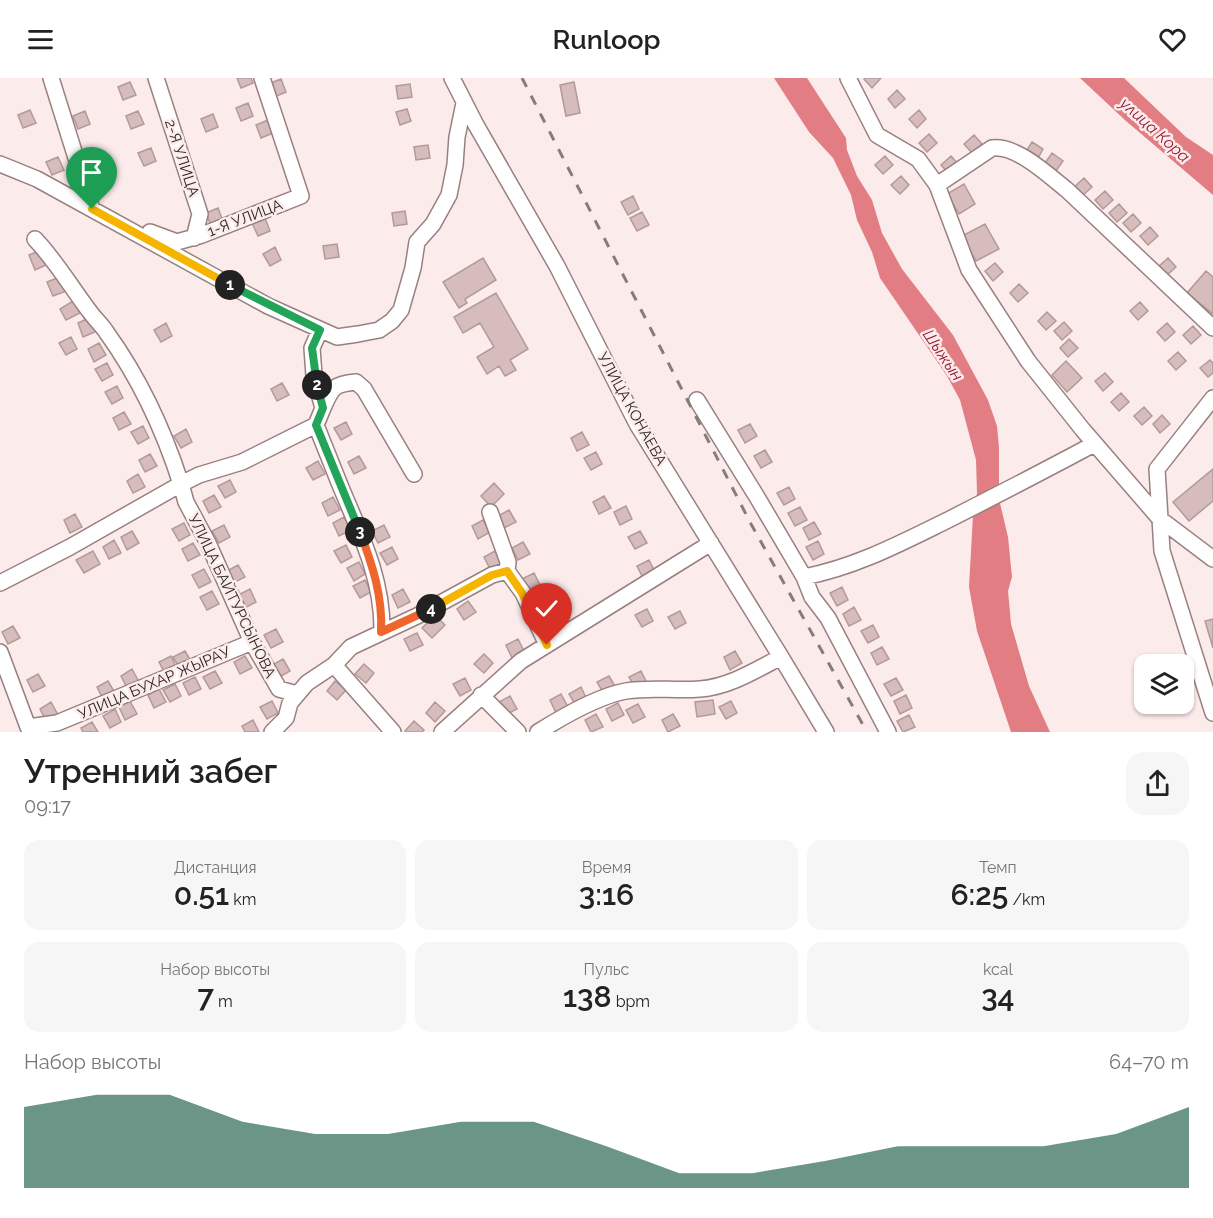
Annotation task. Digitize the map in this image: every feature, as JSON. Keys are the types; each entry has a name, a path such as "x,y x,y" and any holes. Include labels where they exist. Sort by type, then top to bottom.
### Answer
{"street":[{"path":"51,78 92,209"},
{"name":"2-Я УЛИЦА","path":"156,78 200,214 194,238"},
{"name":"1-Я УЛИЦА","path":"139,235 149,232 177,242 194,238 301,196 262,78"},
{"name":"УЛИЦА КОНАЕВА","path":"452,78 557,266 638,424 826,732"},
{"path":"848,78 877,135 918,159 937,185 969,270 1028,361 1094,444 1160,519 1213,559"},
{"path":"0,164 37,179 268,306 337,337 379,330 392,321 400,310 413,267 417,242 433,224 449,195 464,103"},
{"path":"937,185 992,148 1001,147 1020,156 1067,190 1213,328"},
{"name":"УЛИЦА БАЙТУРСЫНОВА","path":"35,239 50,254 107,333 132,373 169,446 186,502 216,561 252,642 279,689 297,694"},
{"path":"320,330 312,348 315,378 323,408"},
{"path":"315,378 332,378 341,383 356,382 364,390 414,474"},
{"path":"0,583 70,547 181,484 199,475 242,462 316,425 331,391 341,383"},
{"path":"1213,398 1157,469 1162,551 1213,713"},
{"path":"697,400 804,577 812,597 828,618 888,732"},
{"path":"316,425 361,534 377,582 382,612 381,632"},
{"path":"804,577 868,559 1012,488 1094,444"},
{"path":"490,512 508,562 507,571 522,593 547,645"},
{"path":"442,732 521,661 711,543"},
{"path":"272,732 286,718 290,703 307,683 334,665 351,647 417,616 492,575 507,571"},
{"name":"УЛИЦА БУХАР ЖЫРАУ","path":"0,652 28,727 65,720 252,642"},
{"path":"538,732 565,716 624,692 642,689 703,689 743,677 782,657"},
{"path":"334,665 393,732"},
{"path":"482,695 518,732"}],"water":[{"name":"Шыжын","path":"774,78 807,78 846,138 847,150 857,176 872,200 882,233 902,269 953,335 988,400 997,426 999,499 1008,537 1012,577 1008,591 1011,624 1029,686 1050,732 1011,732 977,631 969,587 973,515 977,493 976,460 960,400 947,376 880,278 872,252 857,220 851,195 833,158 809,132"},
{"name":"улица Кора","path":"1080,78 1124,78 1186,137 1213,155 1213,195 1126,121"}],"building":[{"path":"237,78 251,78 253,83 241,88"},
{"path":"865,78 881,78 872,88 864,79"},
{"path":"281,79 286,92 274,97 268,84"},
{"path":"130,82 136,95 123,100 118,87"},
{"path":"574,82 580,113 566,116 560,85"},
{"path":"410,84 412,97 398,99 396,86"},
{"path":"897,90 905,99 895,108 888,99"},
{"path":"248,103 253,116 241,121 236,108"},
{"path":"407,109 411,121 400,125 396,112"},
{"path":"30,110 36,123 23,128 18,115"},
{"path":"919,110 926,119 917,128 909,119"},
{"path":"85,111 90,124 78,129 73,116"},
{"path":"138,111 144,124 131,129 126,116"},
{"path":"213,114 218,127 206,132 201,119"},
{"path":"268,120 273,133 261,138 256,125"},
{"path":"929,134 937,143 927,152 919,143"},
{"path":"974,135 982,144 972,153 964,144"},
{"path":"1032,142 1043,149 1037,160 1025,153"},
{"path":"428,145 430,158 416,160 414,147"},
{"path":"151,148 156,161 144,166 138,153"},
{"path":"1052,153 1063,161 1056,171 1045,163"},
{"path":"885,156 893,165 883,174 875,165"},
{"path":"951,156 959,165 949,174 941,165"},
{"path":"58,157 64,170 52,175 46,162"},
{"path":"901,176 909,185 900,194 891,185"},
{"path":"1084,178 1092,187 1082,196 1074,187"},
{"path":"964,184 975,204 959,214 947,194"},
{"path":"1105,191 1113,200 1103,209 1095,200"},
{"path":"633,196 639,209 628,215 621,202"},
{"path":"1119,204 1127,213 1117,222 1109,213"},
{"path":"218,208 223,221 211,226 206,213"},
{"path":"405,211 407,224 394,226 392,213"},
{"path":"642,212 649,225 637,231 630,218"},
{"path":"1133,214 1141,223 1131,232 1123,223"},
{"path":"265,218 270,231 258,236 252,223"},
{"path":"985,224 999,249 976,261 962,236"},
{"path":"1150,227 1158,236 1148,245 1140,236"},
{"path":"337,244 339,257 325,259 323,246"},
{"path":"275,247 281,260 270,266 263,254"},
{"path":"42,250 48,264 35,270 29,255"},
{"path":"483,258 496,280 465,299 467,303 459,308 443,282"},
{"path":"1168,258 1176,267 1166,276 1158,267"},
{"path":"995,263 1003,272 993,281 985,271"},
{"path":"1206,271 1213,277 1213,314 1187,293"},
{"path":"60,277 66,291 53,296 47,282"},
{"path":"1019,284 1028,293 1018,302 1010,293"},
{"path":"496,293 528,349 510,360 516,370 505,376 499,366 487,374 477,357 494,347 480,323 463,333 454,317"},
{"path":"73,301 80,313 66,320 60,309"},
{"path":"1140,302 1148,311 1138,320 1130,311"},
{"path":"1047,312 1056,321 1046,330 1038,321"},
{"path":"91,317 97,331 83,337 78,323"},
{"path":"1064,322 1072,331 1062,340 1054,331"},
{"path":"166,323 172,336 161,342 154,330"},
{"path":"1167,323 1175,332 1165,341 1157,332"},
{"path":"1193,326 1201,335 1191,344 1183,335"},
{"path":"71,337 77,349 66,355 59,343"},
{"path":"1069,339 1078,348 1068,357 1060,348"},
{"path":"99,343 106,355 94,362 88,349"},
{"path":"1178,352 1186,361 1176,370 1168,361"},
{"path":"1210,360 1213,363 1213,373 1208,377 1200,368"},
{"path":"1066,361 1082,378 1067,392 1052,375"},
{"path":"107,363 113,375 102,381 95,369"},
{"path":"1105,373 1113,382 1103,391 1095,381"},
{"path":"282,383 289,395 277,401 271,389"},
{"path":"117,386 123,398 112,404 105,392"},
{"path":"1121,393 1129,402 1119,411 1111,402"},
{"path":"1144,407 1152,416 1142,425 1134,416"},
{"path":"124,412 131,424 119,430 113,418"},
{"path":"1162,415 1170,424 1160,433 1153,424"},
{"path":"346,422 352,434 341,440 334,428"},
{"path":"750,424 757,436 745,443 738,430"},
{"path":"143,426 149,438 138,444 131,432"},
{"path":"186,429 192,442 181,448 174,436"},
{"path":"582,432 589,445 577,451 571,438"},
{"path":"765,450 772,462 761,468 754,456"},
{"path":"596,452 602,464 591,470 584,458"},
{"path":"150,454 157,466 145,472 139,460"},
{"path":"359,456 366,468 354,474 348,462"},
{"path":"318,461 325,474 313,480 306,468"},
{"path":"1213,469 1213,501 1189,521 1173,502"},
{"path":"138,474 145,487 133,493 127,481"},
{"path":"230,480 236,492 225,498 218,486"},
{"path":"494,483 504,494 491,507 481,496"},
{"path":"789,487 795,499 784,505 777,493"},
{"path":"214,495 221,507 209,513 203,501"},
{"path":"604,496 611,508 599,514 593,502"},
{"path":"333,497 340,510 328,516 322,503"},
{"path":"626,506 632,519 620,525 614,512"},
{"path":"800,507 807,520 795,526 788,513"},
{"path":"509,510 516,522 504,528 498,516"},
{"path":"75,514 82,527 70,533 64,520"},
{"path":"344,517 351,530 339,536 333,523"},
{"path":"483,520 490,532 478,539 472,526"},
{"path":"814,522 821,534 809,540 803,528"},
{"path":"184,523 190,535 179,541 172,529"},
{"path":"224,525 230,537 219,543 212,531"},
{"path":"384,525 390,537 378,543 372,531"},
{"path":"132,531 139,543 127,550 121,537"},
{"path":"640,531 647,543 635,549 628,537"},
{"path":"114,540 121,553 109,559 103,547"},
{"path":"818,541 824,554 813,560 806,547"},
{"path":"523,542 530,554 518,560 512,548"},
{"path":"193,543 200,555 188,561 182,549"},
{"path":"346,545 352,557 341,563 334,551"},
{"path":"392,547 398,559 387,565 380,553"},
{"path":"93,551 100,564 84,573 76,560"},
{"path":"495,551 502,563 490,569 484,557"},
{"path":"649,560 655,572 643,578 637,566"},
{"path":"359,562 365,574 354,581 347,568"},
{"path":"238,565 245,577 233,583 227,571"},
{"path":"204,569 211,582 199,588 192,575"},
{"path":"534,573 540,585 529,591 522,579"},
{"path":"365,580 371,592 360,598 353,586"},
{"path":"842,587 848,600 837,606 830,593"},
{"path":"250,589 256,602 245,608 238,595"},
{"path":"403,589 410,602 398,608 392,595"},
{"path":"212,591 219,604 207,610 200,597"},
{"path":"468,601 476,612 464,620 457,609"},
{"path":"854,607 861,620 849,626 843,614"},
{"path":"647,609 653,621 642,627 635,615"},
{"path":"680,611 686,623 675,629 668,617"},
{"path":"557,613 564,626 552,632 546,619"},
{"path":"435,615 445,625 432,638 422,628"},
{"path":"1213,619 1213,648 1205,621"},
{"path":"873,625 879,637 868,643 861,631"},
{"path":"13,626 20,638 8,644 2,632"},
{"path":"276,629 283,642 271,648 264,635"},
{"path":"417,633 423,645 410,651 404,639"},
{"path":"518,639 524,651 512,658 506,645"},
{"path":"882,647 889,659 877,665 871,653"},
{"path":"185,651 192,663 180,669 173,657"},
{"path":"735,651 742,663 730,670 724,657"},
{"path":"484,654 493,663 484,673 474,664"},
{"path":"171,656 177,669 166,675 159,662"},
{"path":"245,656 252,668 240,674 234,662"},
{"path":"283,659 290,671 278,678 272,665"},
{"path":"364,664 374,673 366,683 355,674"},
{"path":"132,669 139,682 127,688 121,676"},
{"path":"215,671 222,683 210,689 203,677"},
{"path":"641,671 647,683 636,689 629,677"},
{"path":"38,674 45,686 33,692 27,680"},
{"path":"609,676 616,688 604,694 597,682"},
{"path":"195,677 201,689 189,695 183,683"},
{"path":"465,678 471,690 460,696 453,684"},
{"path":"896,678 903,690 891,696 884,684"},
{"path":"108,681 115,693 103,699 97,687"},
{"path":"335,681 346,690 337,700 327,691"},
{"path":"175,684 181,696 170,702 163,690"},
{"path":"581,687 587,700 576,706 569,694"},
{"path":"159,689 166,702 154,708 148,695"},
{"path":"561,694 568,707 556,713 550,700"},
{"path":"906,695 912,708 900,714 894,701"},
{"path":"510,696 517,709 505,715 499,702"},
{"path":"713,700 715,714 697,717 695,702"},
{"path":"130,701 137,714 125,720 119,707"},
{"path":"272,701 278,713 267,719 260,707"},
{"path":"731,701 737,713 726,719 719,707"},
{"path":"51,702 58,715 46,721 40,709"},
{"path":"435,702 445,711 435,722 426,713"},
{"path":"618,703 624,715 612,721 606,709"},
{"path":"638,704 645,717 633,723 626,710"},
{"path":"115,709 121,722 110,728 103,716"},
{"path":"596,714 603,727 591,732 585,720"},
{"path":"673,714 680,726 668,732 662,720"},
{"path":"909,715 915,727 903,732 897,721"},
{"path":"253,720 259,732 245,732 242,726"},
{"path":"414,721 424,730 406,732 405,731"},
{"path":"92,722 98,732 83,732 81,728"}],"railway":[{"path":"522,78 751,524 867,732"}],"route":[{"path":"92,209 268,306 320,330 312,348 314,376 323,408 316,425 361,534 377,582 382,612 381,632 417,616 492,575 507,571 522,593 547,645"}]}
